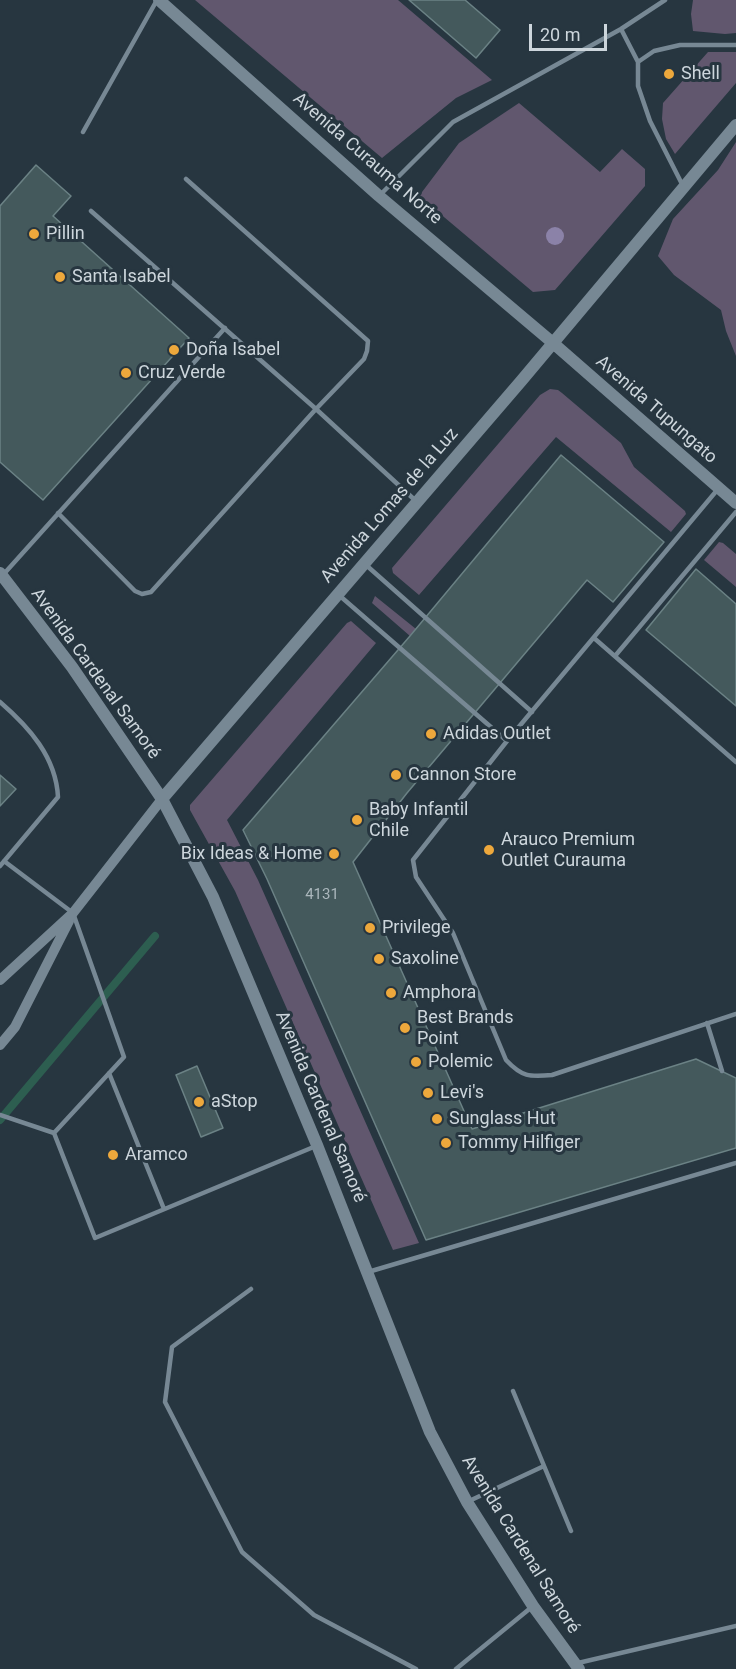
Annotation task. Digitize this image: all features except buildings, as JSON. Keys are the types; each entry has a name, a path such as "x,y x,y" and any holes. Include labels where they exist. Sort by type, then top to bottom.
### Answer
{"main road":[{"name":"Avenida Curauma Norte","path":"158,0 379,196 553,343"},
{"name":"Avenida Lomas de la Luz","path":"162,799 553,343 736,125"},
{"name":"Avenida Tupungato","path":"553,343 736,503"},
{"name":"Avenida Cardenal Samoré","path":"1,574 72,667 162,799 213,897 317,1145 430,1432 468,1502 533,1606 577,1666"}],"street":[{"name":"Avenida Lomas de la Luz","path":"0,981 73,913 162,799"},
{"name":"Avenida Lomas de la Luz","path":"0,1045 15,1027 73,913"}],"lane":[{"path":"82,132 158,0"},
{"path":"379,196 453,122 621,29 665,0"},
{"path":"621,29 638,62 638,86 650,121 684,187"},
{"path":"638,62 654,51 680,45 736,45"},
{"path":"58,513 135,591 142,594 151,592 364,359 368,341 186,179"},
{"path":"92,211 316,409 417,502"},
{"path":"1,574 225,328"},
{"path":"719,488 507,741 413,860 416,877 453,933 506,1060 517,1072 535,1077 552,1075 736,1014"},
{"path":"615,656 736,512"},
{"path":"364,564 532,712"},
{"path":"338,594 507,741"},
{"path":"594,638 736,762"},
{"path":"0,702 16,716 41,745 57,779 58,797 2,864 73,913 124,1057 54,1133"},
{"path":"707,1023 722,1071"},
{"path":"109,1073 164,1209"},
{"path":"0,1115 54,1133"},
{"path":"54,1133 95,1238 317,1145"},
{"path":"368,1272 736,1163"},
{"path":"251,1289 172,1347 165,1402 242,1552 314,1615 416,1669"},
{"path":"513,1391 571,1531"},
{"path":"468,1502 544,1466"},
{"path":"456,1669 533,1606"},
{"path":"577,1666 736,1626"}],"shaded area":[{"path":"195,0 398,0 492,80 456,98 382,158"},
{"path":"693,0 736,0 736,33 693,31 691,14"},
{"path":"708,52 736,52 736,83 675,154 666,139 662,119 663,103"},
{"path":"519,103 600,172 622,149 645,169 645,186 555,290 533,292 419,196 459,143"},
{"path":"736,142 736,356 721,310 674,275 658,256 673,219 718,170"},
{"path":"550,389 562,393 621,443 634,467 686,514 671,532 556,437 419,595 393,573 392,568 540,395"},
{"path":"719,542 736,554 736,587 704,560"},
{"path":"375,596 416,629 410,636 372,603"},
{"path":"351,621 376,643 227,820 258,880 419,1243 393,1250 235,891 190,810 190,805"}],"waterway":[{"path":"0,1120 155,936"}],"place":[{"name":"Shell","path":"669,74"},
{"name":"Pillin","path":"34,234"},
{"name":"Santa Isabel","path":"60,277"},
{"name":"Doña Isabel","path":"174,350"},
{"name":"Cruz Verde","path":"126,373"},
{"name":"Adidas Outlet","path":"431,734"},
{"name":"Cannon Store","path":"396,775"},
{"name":"Baby Infantil Chile","path":"357,820"},
{"name":"Arauco Premium Outlet Curauma","path":"489,850"},
{"name":"Bix Ideas & Home","path":"334,854"},
{"name":"Privilege","path":"370,928"},
{"name":"Saxoline","path":"379,959"},
{"name":"Amphora","path":"391,993"},
{"name":"Best Brands Point","path":"405,1028"},
{"name":"Polemic","path":"416,1062"},
{"name":"Levi's","path":"428,1093"},
{"name":"aStop","path":"199,1102"},
{"name":"Sunglass Hut","path":"437,1119"},
{"name":"Tommy Hilfiger","path":"446,1143"},
{"name":"Aramco","path":"113,1155"}]}
